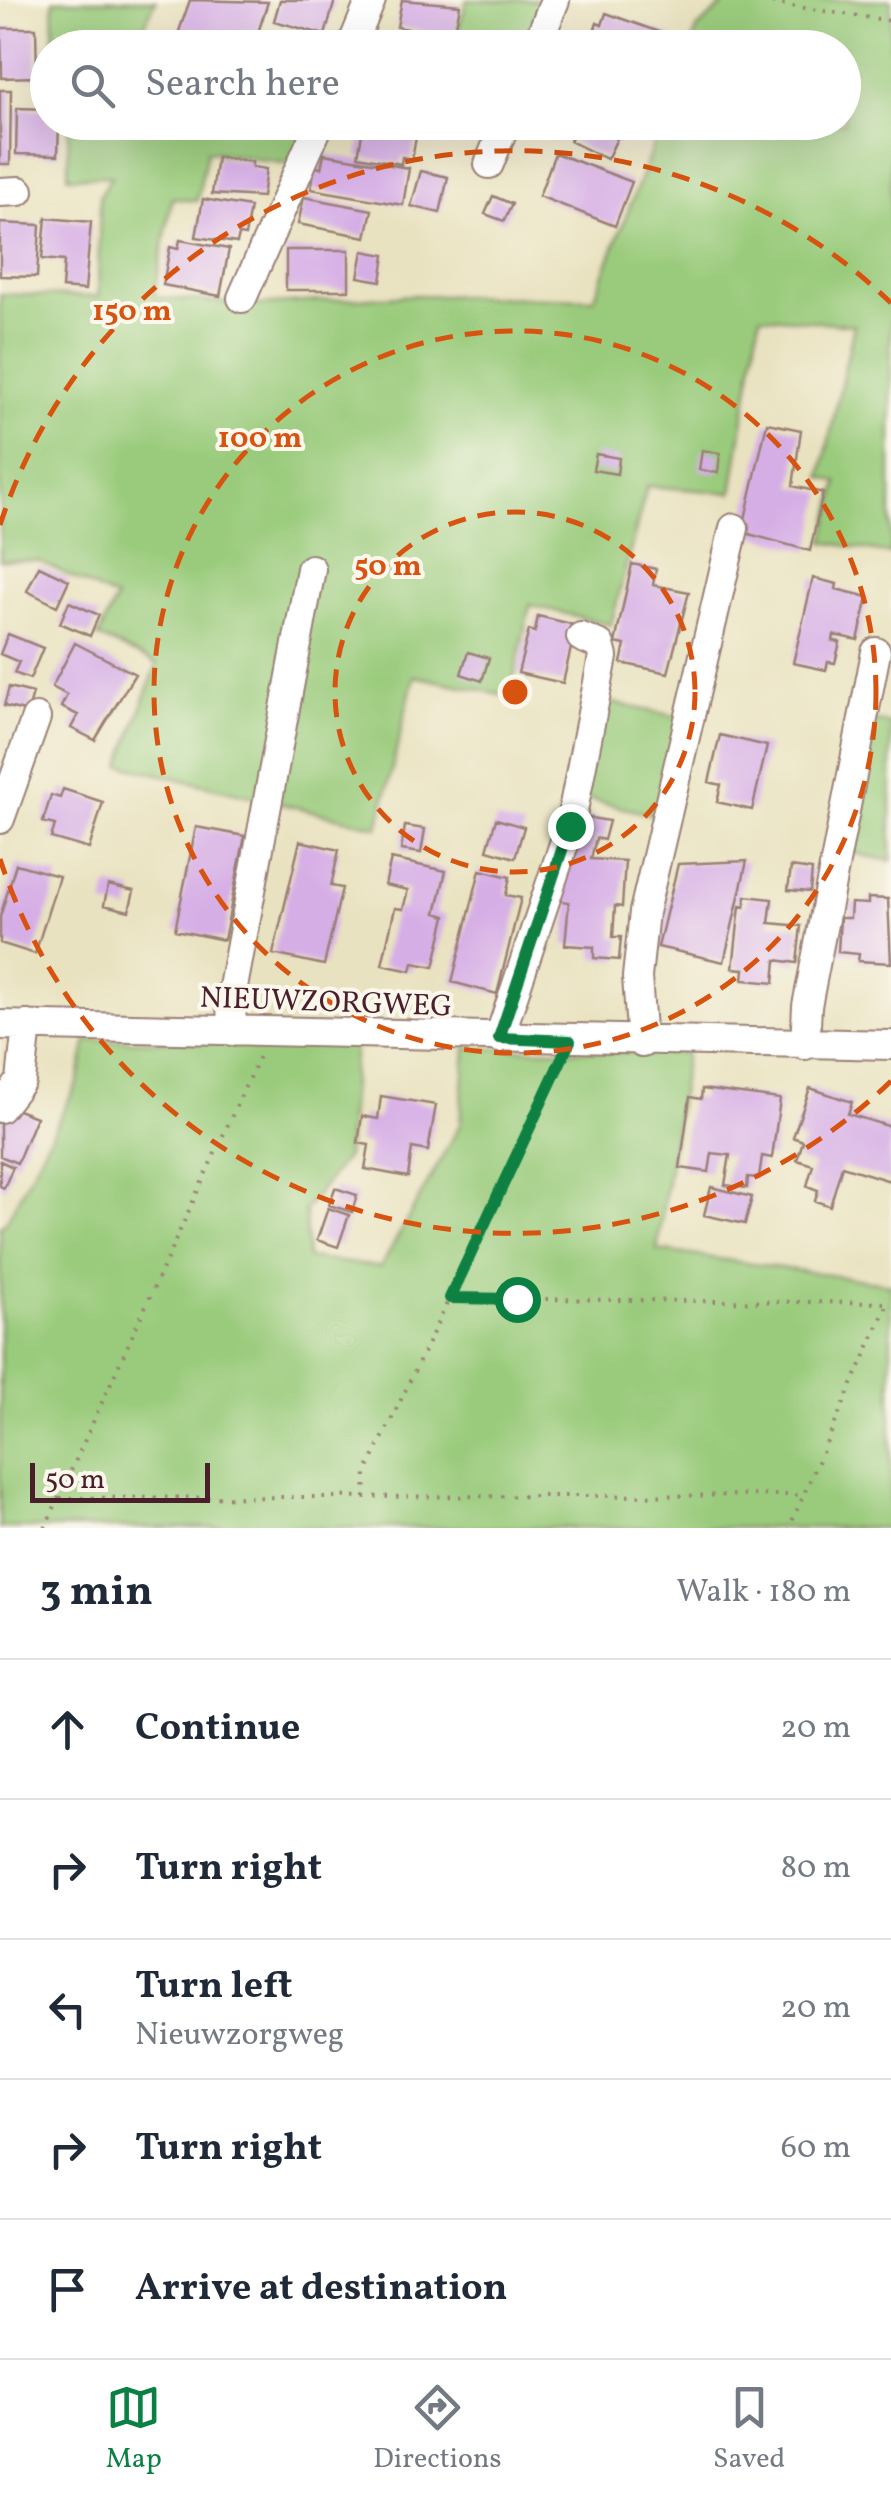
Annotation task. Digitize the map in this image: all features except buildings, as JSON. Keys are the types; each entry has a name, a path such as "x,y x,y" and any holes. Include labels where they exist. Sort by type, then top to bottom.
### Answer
{"street":[{"path":"360,30 372,0"},
{"path":"543,30 555,0"},
{"path":"242,298 312,140"},
{"path":"489,164 499,140"},
{"path":"642,1043 636,978 644,912 734,528"},
{"path":"232,1031 231,998 312,569"},
{"path":"499,1038 570,826 602,657 600,645 581,637"},
{"path":"805,1045 807,1006 876,652"},
{"path":"0,819 36,718"},
{"path":"0,1108 20,1081 13,1025"},
{"name":"NIEUWZORGWEG","path":"13,1025 891,1046"}],"path":[{"path":"751,0 891,21"},
{"path":"45,1528 255,1073 264,1032"},
{"path":"365,1498 366,1473 570,1041"},
{"path":"450,1298 888,1303 789,1528"},
{"path":"60,1498 804,1495"}],"green space":[{"path":"53,0 156,0 142,30 54,30"},
{"path":"467,0 549,0 536,30 458,30"},
{"path":"729,0 891,0 891,554 824,542 838,482 821,477 854,325 760,316 732,493 647,486 611,625 530,605 510,696 414,676 378,827 121,765 157,664 98,637 116,599 39,561 0,560 0,294 98,297 100,195 112,176 68,177 69,140 305,140 295,165 207,151 197,201 172,198 154,297 257,305 416,295 594,299 655,140 861,140 861,30 698,28"},
{"path":"599,700 684,718 661,817 580,797"},
{"path":"870,720 891,724 891,861 844,851"},
{"path":"87,1040 355,1044 346,1157 305,1210 307,1258 381,1267 460,1125 466,1048 686,1053 657,1250 891,1284 891,1528 0,1528 0,1226 6,1222 78,1082"}],"route":[{"path":"517,1299 450,1298 570,1041 499,1038 570,826"}]}
